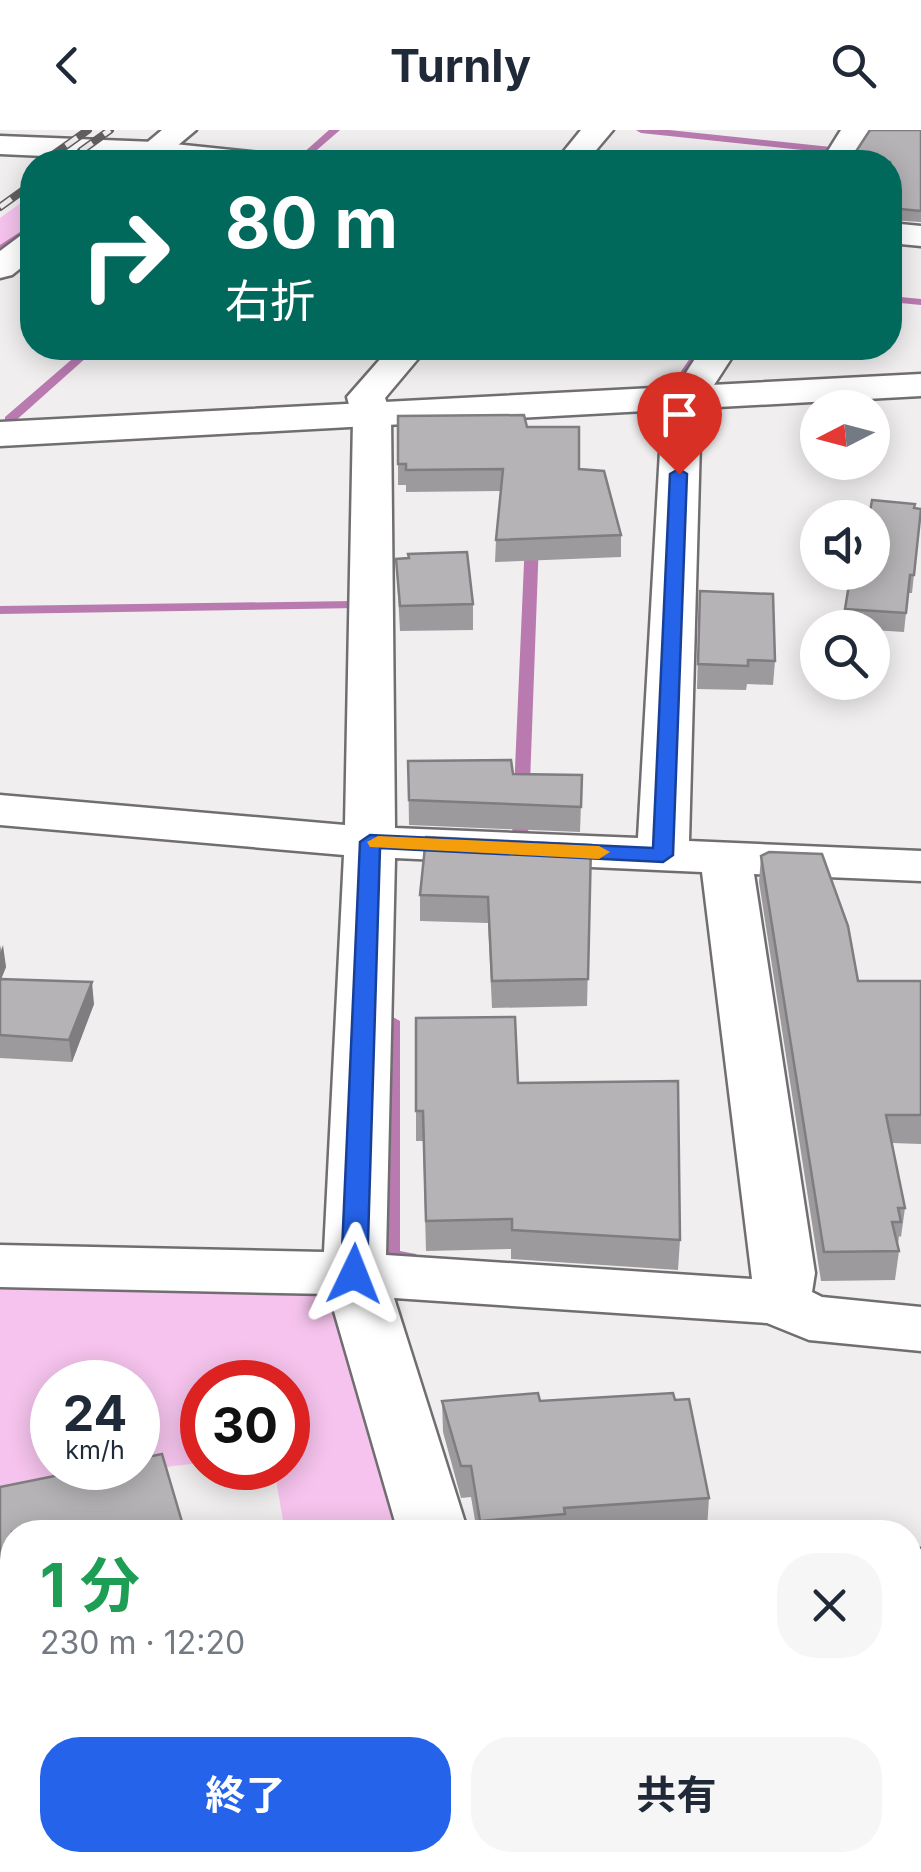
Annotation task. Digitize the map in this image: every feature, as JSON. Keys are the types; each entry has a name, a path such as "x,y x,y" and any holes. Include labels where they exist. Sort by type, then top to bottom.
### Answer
{"street":[{"path":"0,143 14,130"},
{"path":"156,150 181,130"},
{"path":"580,150 598,130"},
{"path":"0,143 74,150"},
{"path":"398,360 366,397 370,414 370,842 354,1274 430,1520"},
{"path":"663,855 686,398 712,360"},
{"path":"0,434 921,386"},
{"path":"0,810 370,842 921,866"},
{"path":"726,858 784,1273 780,1302"},
{"path":"0,1266 354,1274 780,1302 810,1318 921,1329"}],"shaded area":[{"path":"20,204 20,233 0,248 0,218"},
{"path":"0,1284 322,1293 346,1311 398,1520 283,1520 278,1490 310,1490 310,1360 180,1360 180,1465 160,1469 160,1360 30,1360 30,1490 71,1490 0,1507"}],"building":[{"path":"870,130 921,130 921,211 902,209 902,150 857,150"},
{"path":"524,415 527,427 579,427 579,469 604,471 621,535 496,540 503,469 406,470 406,464 398,464 398,416"},
{"path":"890,502 915,504 914,508 921,509 906,613 845,609 848,590 890,590"},
{"path":"467,552 473,604 400,606 396,559 409,558 408,554"},
{"path":"700,591 773,594 775,661 748,660 748,666 698,664"},
{"path":"511,760 513,774 582,775 581,807 409,800 408,761"},
{"path":"426,837 591,845 588,979 492,981 488,897 420,895"},
{"path":"769,852 822,854 848,926 858,981 921,981 921,1115 886,1115 905,1208 898,1208 901,1222 892,1222 899,1251 824,1252 761,856"},
{"path":"0,979 92,982 69,1040 0,1035"},
{"path":"515,1017 518,1083 678,1081 680,1240 512,1230 512,1219 426,1221 423,1111 416,1111 416,1018"},
{"path":"538,1393 540,1401 673,1393 675,1400 689,1399 709,1498 564,1508 565,1514 480,1520 471,1466 461,1466 442,1401"},
{"path":"162,1454 181,1520 0,1520 0,1487 30,1481 30,1490 160,1490"}],"waterway":[{"path":"312,150 335,130"},
{"path":"641,130 831,150"},
{"path":"0,250 20,236"},
{"path":"902,300 921,302"},
{"path":"9,420 77,360"},
{"path":"677,386 694,360"},
{"path":"520,837 532,540"},
{"path":"0,610 353,605"},
{"path":"391,1021 390,1256 409,1259"}],"railway":[{"path":"60,150 88,130"},
{"path":"82,150 110,130"},
{"path":"0,207 20,193"}],"slow traffic":[{"path":"378,842 599,852"}],"route":[{"path":"354,1274 370,842 663,855 679,474"}]}
